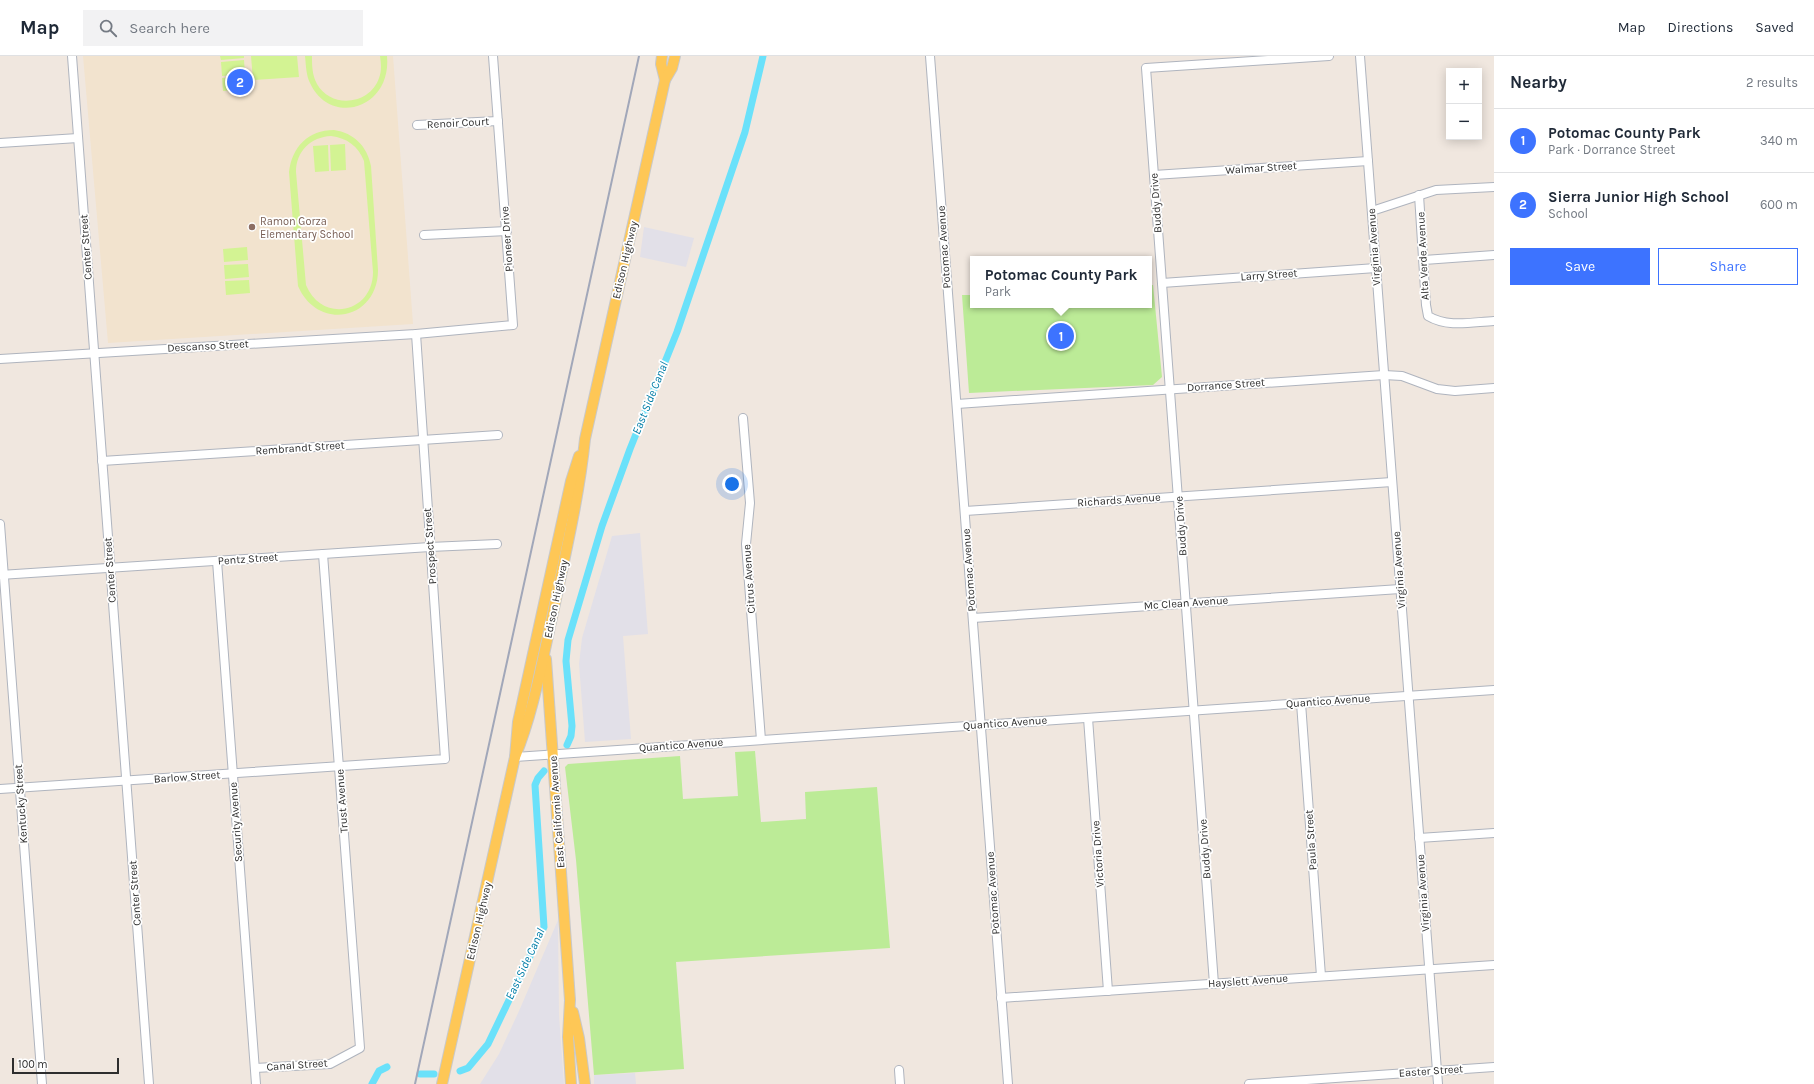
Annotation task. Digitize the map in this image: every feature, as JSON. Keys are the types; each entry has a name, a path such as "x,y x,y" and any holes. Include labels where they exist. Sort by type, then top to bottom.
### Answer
{"main road":[{"name":"Edison Highway","path":"662,56 661,64 665,80"},
{"name":"Edison Highway","path":"442,1084 515,757 518,722 571,481 585,439 665,80 672,68 675,56"},
{"name":"Edison Highway","path":"515,757 526,731 545,648 580,485 585,439"},
{"name":"East California Avenue","path":"539,625 545,648 553,754 570,1000 568,1038 571,1084"},
{"name":"East California Avenue","path":"570,1000 579,1038 585,1084"}],"street":[{"name":"Center Street","path":"72,56 149,1084"},
{"name":"Pioneer Drive","path":"416,334 512,326 507,231 493,56"},
{"name":"Potomac Avenue","path":"930,56 1008,1084"},
{"name":"Buddy Drive","path":"1214,984 1195,710 1146,68 1329,56"},
{"name":"Virginia Avenue","path":"1360,56 1438,1084"},
{"name":"Renoir Court","path":"417,124 498,121"},
{"path":"0,144 78,138"},
{"name":"Walmar Street","path":"1154,175 1368,161"},
{"path":"1372,211 1436,190 1494,187"},
{"name":"Alta Verde Avenue","path":"1419,195 1428,316 1438,322 1451,324 1494,321"},
{"path":"424,235 507,231"},
{"path":"1424,260 1494,255"},
{"name":"Larry Street","path":"1162,283 1376,268"},
{"name":"Descanso Street","path":"0,359 416,334"},
{"name":"Prospect Street","path":"416,334 445,759"},
{"name":"Dorrance Street","path":"957,404 1384,375 1402,376 1437,389 1455,391 1494,388"},
{"name":"Citrus Avenue","path":"743,418 750,503 746,544 761,740"},
{"name":"Rembrandt Street","path":"102,461 498,434"},
{"name":"Richards Avenue","path":"965,511 1392,482"},
{"name":"Kentucky Street","path":"0,524 2,574 20,788 42,1084"},
{"name":"Pentz Street","path":"2,574 497,544"},
{"name":"Trust Avenue","path":"323,554 360,1048"},
{"name":"Security Avenue","path":"217,561 256,1084"},
{"name":"Mc Clean Avenue","path":"973,618 1400,589"},
{"name":"Quantico Avenue","path":"515,757 1494,690"},
{"name":"Paula Street","path":"1301,703 1321,976"},
{"name":"Victoria Drive","path":"1088,718 1108,991"},
{"name":"Barlow Street","path":"0,790 445,759"},
{"path":"1419,838 1494,833"},
{"name":"Hayslett Avenue","path":"1001,998 1494,964"},
{"name":"Canal Street","path":"255,1068 330,1064 360,1048"},
{"name":"Easter Street","path":"1249,1084 1494,1067"},
{"path":"899,1070 900,1084"}],"shaded area":[{"name":"Ramon Gorza Elementary School","path":"83,56 393,56 413,324 108,343"},
{"path":"644,227 694,238 686,267 640,257"},
{"path":"640,533 648,634 623,636 631,739 585,742 579,664 582,638 612,536"},
{"path":"558,920 559,1015 564,1084 480,1084 499,1054"},
{"path":"635,1073 636,1084 594,1084 594,1075"}],"green space":[{"path":"220,56 244,56 244,58 221,60"},
{"path":"251,56 297,56 299,77 253,80"},
{"path":"305,56 312,56 314,77 323,92 340,100 359,98 367,94 374,87 381,73 380,56 387,56 386,74 380,89 370,99 358,106 344,108 331,105 319,97 310,83"},
{"path":"244,60 245,74 222,76 221,62"},
{"path":"246,76 247,89 223,91 222,78"},
{"path":"334,130 353,137 363,147 371,166 378,270 375,287 368,300 358,309 346,314 332,314 319,310 307,301 298,286 289,172 294,155 303,142 316,133","holes":["331,136 347,141 355,147 359,151 364,161 373,272 371,286 365,297 356,304 346,308 334,309 323,305 313,297 306,285 296,172 299,158 306,146 317,139"]},
{"path":"345,144 346,170 331,171 330,145"},
{"path":"328,145 329,171 315,172 313,146"},
{"path":"247,247 248,260 224,262 223,249"},
{"path":"248,264 249,277 225,279 224,265"},
{"path":"249,280 250,293 226,295 225,281"},
{"path":"1153,285 1162,377 1153,385 969,393 962,295 970,295 970,308 1152,308"},
{"path":"755,751 761,822 806,819 805,792 877,787 890,948 676,962 684,1069 594,1075 576,860 565,767 568,764 680,756 683,799 738,796 735,752"}],"waterway":[{"name":"East Side Canal","path":"567,745 571,736 572,726 566,661 568,640 602,526 630,449 677,332 745,132 763,56"},
{"name":"East Side Canal","path":"460,1071 468,1068 488,1044 544,927 535,785 538,778 544,771"},
{"name":"East Side Canal","path":"372,1084 379,1071 387,1067"},
{"name":"East Side Canal","path":"420,1074 434,1074"}],"railway":[{"path":"415,1084 639,56"}],"place":[{"name":"Sierra Junior High School","path":"240,82"},
{"name":"Ramon Gorza Elementary School","path":"252,227"},
{"name":"Potomac County Park","path":"1061,336"}]}
